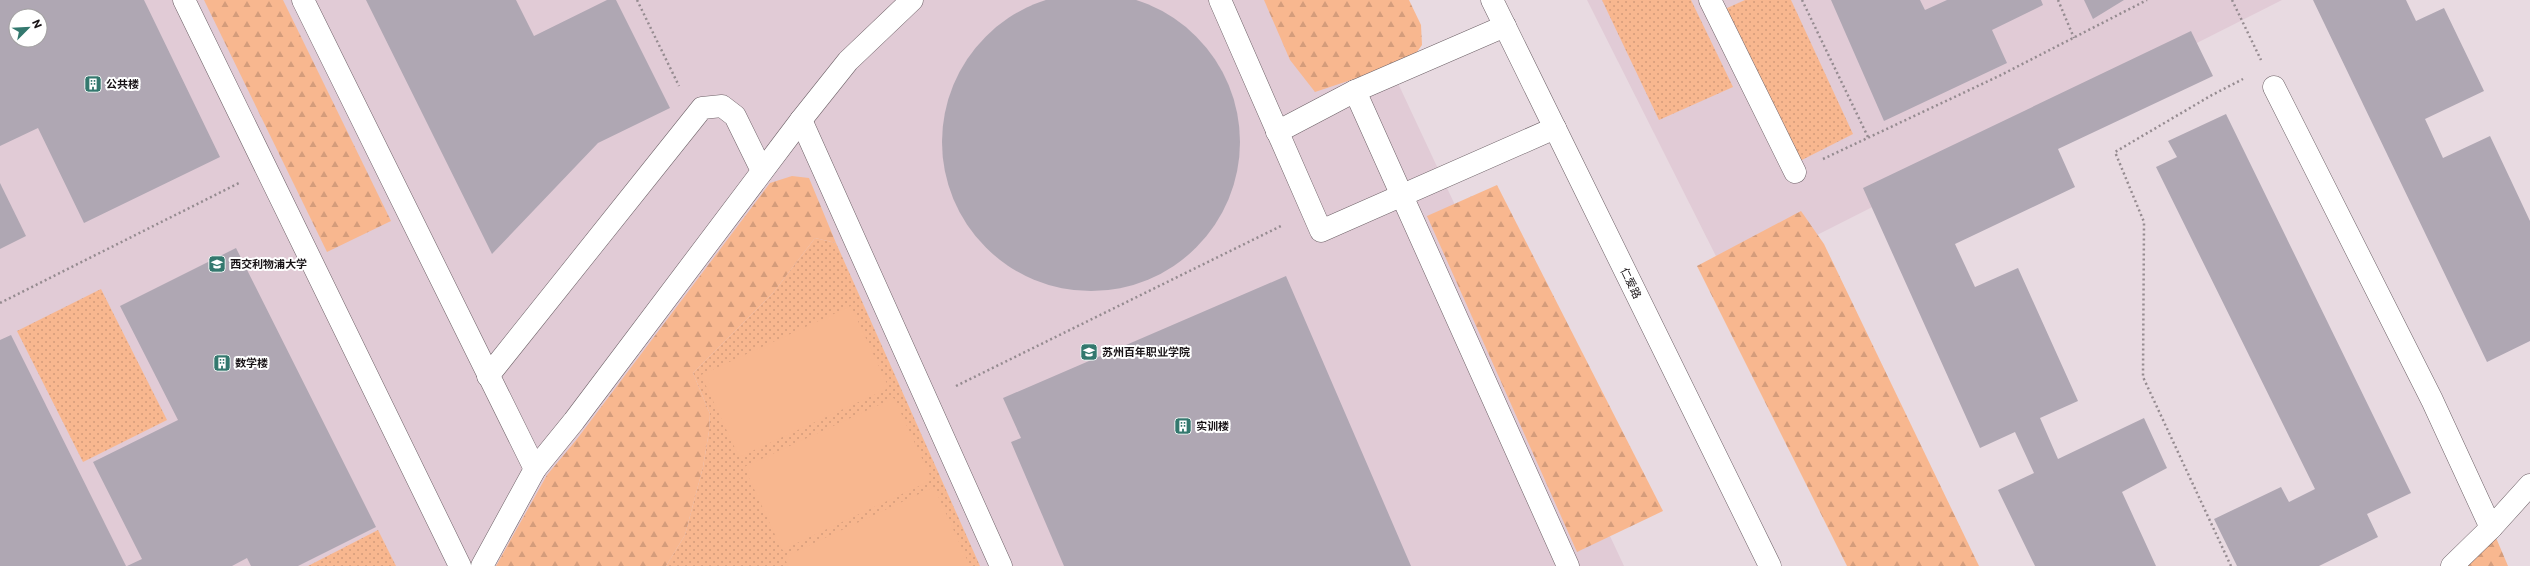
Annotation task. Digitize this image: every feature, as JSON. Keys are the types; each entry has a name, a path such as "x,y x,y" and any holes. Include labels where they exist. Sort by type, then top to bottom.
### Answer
{"main road":[{"path":"184,0 460,566"},
{"path":"303,0 535,469"},
{"path":"482,566 535,469 574,421 762,171 848,61 912,0"},
{"path":"1220,0 1322,231 1555,128"},
{"name":"仁爱路","path":"1492,0 1770,566"},
{"path":"1710,0 1795,172"},
{"path":"1277,132 1355,91 1504,26"},
{"path":"2270,78 2432,400 2491,528"},
{"path":"1355,91 1568,566"},
{"path":"488,376 702,108 722,106 735,116 762,171"},
{"path":"801,120 1001,566"},
{"path":"2452,566 2491,528 2530,484"}],"path":[{"path":"637,0 694,117"},
{"path":"1802,0 1868,137"},
{"path":"2058,0 2074,38"},
{"path":"1795,172 2074,38 2148,0"},
{"path":"2231,566 2143,377 2144,222 2115,152 2212,95 2270,78 2232,0"},
{"path":"0,303 266,169"},
{"path":"927,401 1312,211"}],"shaded area":[{"path":"0,0 1359,0 1624,566 0,566"},
{"path":"1587,0 2282,0 1728,280"}],"green space":[{"path":"204,0 283,0 391,221 327,252"},
{"path":"1264,0 1409,0 1421,25 1422,45 1411,60 1315,92 1290,60"},
{"path":"1602,0 1691,0 1733,87 1659,120"},
{"path":"1745,0 1791,0 1853,134 1796,163 1725,9"},
{"path":"792,176 809,178 836,243 815,238 773,293 693,373 710,414 709,431 703,467 685,535 666,566 496,566 547,475 577,439 770,183"},
{"path":"1497,185 1663,511 1577,552 1427,216"},
{"path":"1801,211 1824,244 1979,566 1847,566 1697,266"},
{"path":"815,238 836,243 980,566 666,566 685,535 703,467 709,431 710,414 693,373 773,293"},
{"path":"101,289 167,420 83,462 17,331"},
{"path":"851,306 889,388 739,457 701,375"},
{"path":"894,398 932,480 782,550 744,467"},
{"path":"934,487 970,566 788,566 784,557"},
{"path":"378,530 396,566 308,566"},
{"path":"2494,533 2508,566 2459,566"}],"building":[{"path":"1076,-7 1106,-7 1134,-1 1161,10 1197,36 1215,59 1229,85 1238,113 1240,142 1238,171 1229,199 1215,225 1197,248 1161,274 1134,285 1106,291 1076,291 1048,285 1021,274 985,248 976,237 959,212 948,185 942,157 942,127 948,99 959,72 985,36 996,27 1021,10 1048,-1"},
{"name":"公共楼","path":"0,0 144,0 220,157 84,223 38,128 0,146"},
{"path":"366,0 516,0 534,36 607,0 616,0 670,108 598,143 492,254"},
{"path":"1831,0 1920,0 1925,10 1947,0 2041,0 2043,5 1992,30 2007,63 1884,121"},
{"path":"2084,0 2124,0 2093,19"},
{"path":"2313,0 2406,0 2416,21 2444,8 2484,91 2425,119 2443,158 2490,136 2530,221 2530,341 2487,362"},
{"path":"2191,31 2213,76 2058,149 2075,187 1955,244 1975,287 2018,268 2078,401 2040,418 2058,459 2144,418 2167,468 2122,492 2156,566 2035,566 1998,490 2034,473 2015,432 1980,448 1863,188"},
{"path":"2226,114 2411,493 2367,514 2378,537 2319,566 2237,566 2214,519 2281,487 2289,502 2315,489 2156,167 2177,157 2168,141"},
{"path":"0,183 26,236 0,249"},
{"name":"数学楼","path":"236,248 376,527 298,566 251,566 247,558 232,566 127,566 142,559 93,462 178,420 120,306"},
{"name":"实训楼","path":"1286,276 1411,566 1064,566 1011,442 1021,438 1003,398"},
{"path":"11,335 126,566 0,566 0,340"}],"place":[{"name":"公共楼","path":"93,84"},
{"name":"西交利物浦大学","path":"217,264"},
{"name":"苏州百年职业学院","path":"1089,352"},
{"name":"数学楼","path":"222,363"},
{"name":"实训楼","path":"1183,426"}]}
